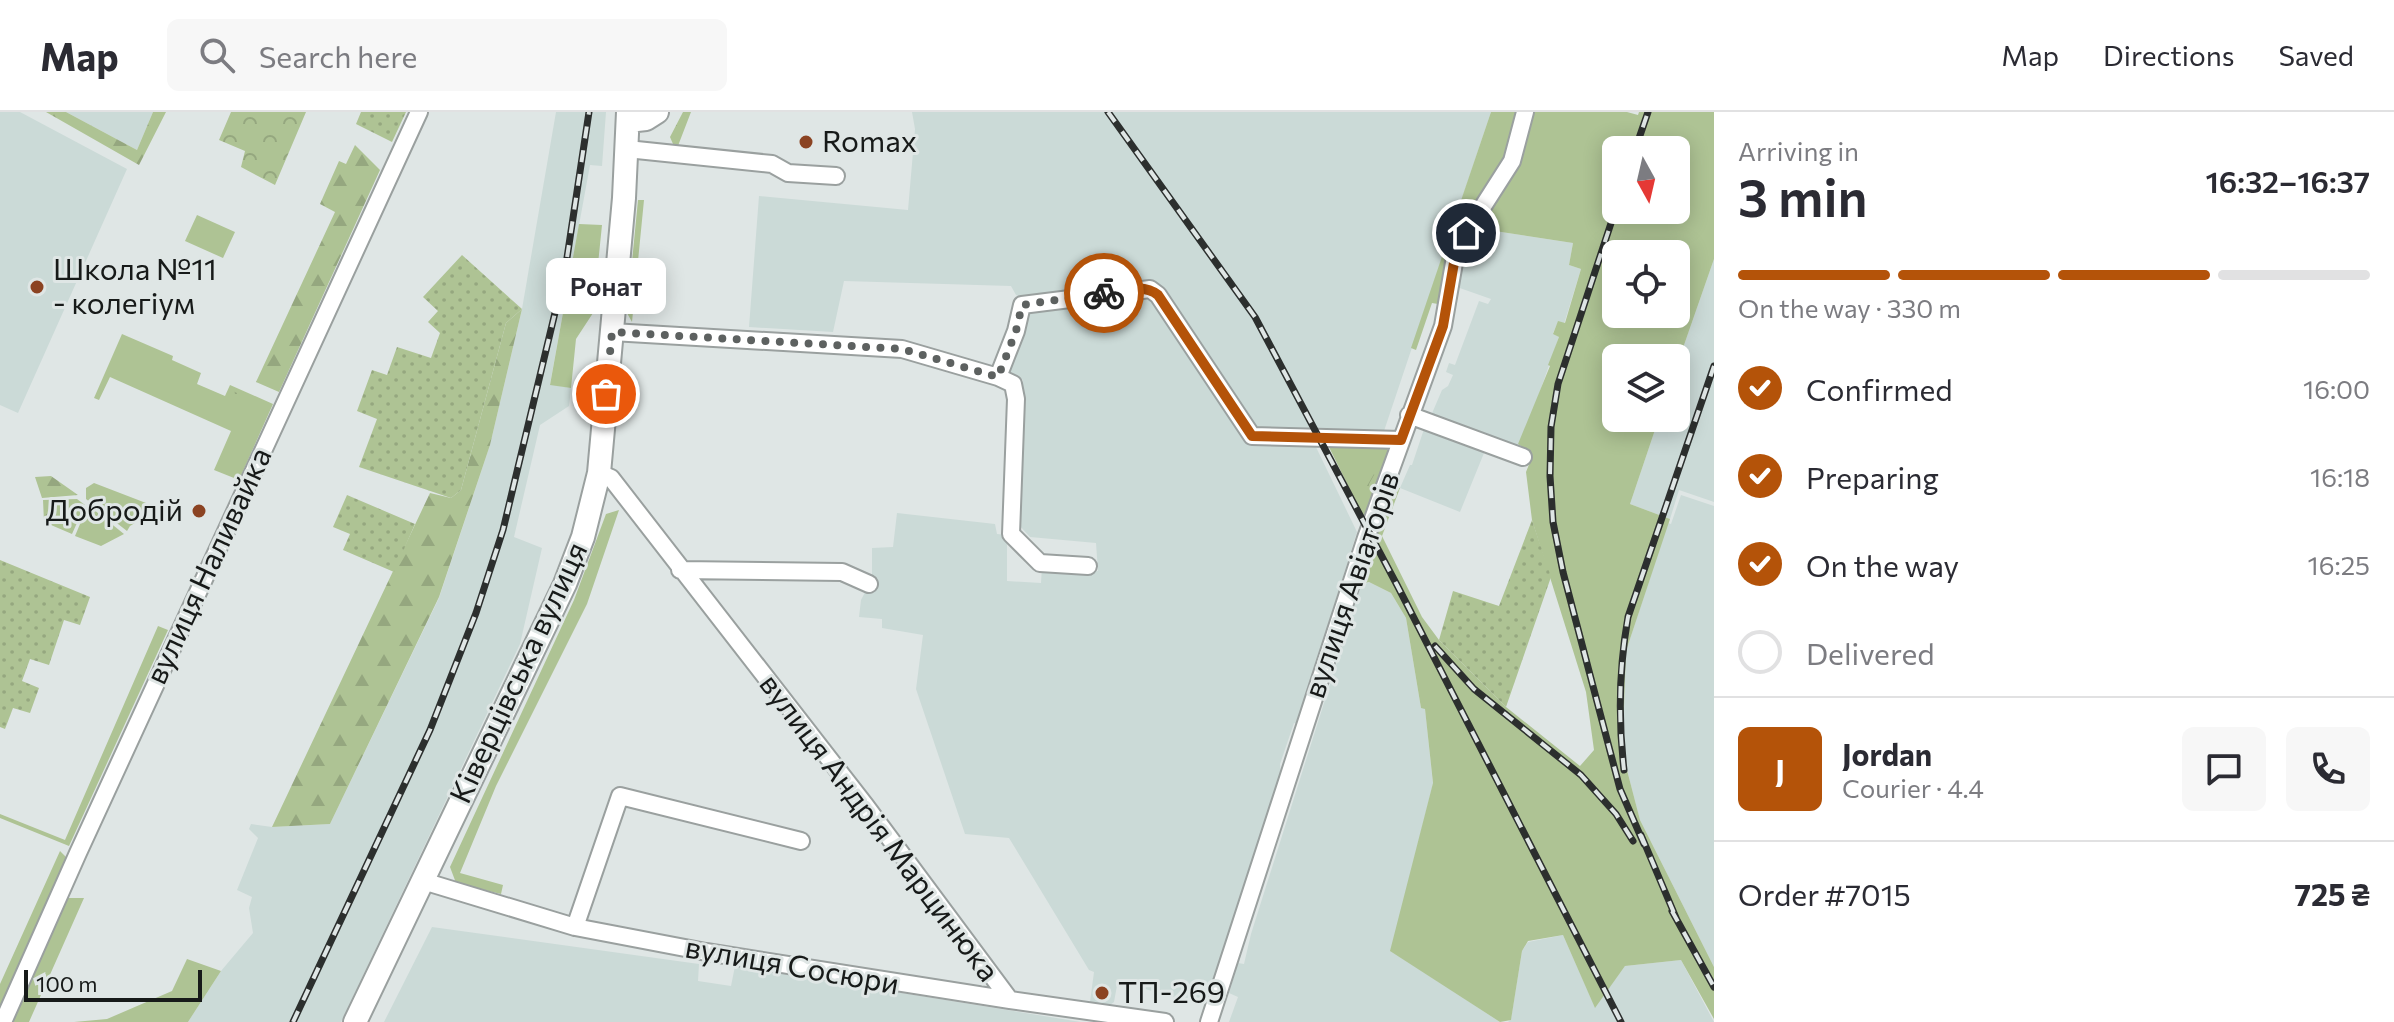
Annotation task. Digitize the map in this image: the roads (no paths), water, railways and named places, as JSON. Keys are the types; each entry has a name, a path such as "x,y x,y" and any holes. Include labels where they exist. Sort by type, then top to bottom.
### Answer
{"main road":[{"path":"628,116 646,119 657,112"},
{"name":"Ківерцівська вулиця","path":"355,1022 565,584 583,537 599,473 628,116"}],"street":[{"name":"вулиця Наливайка","path":"3,1022 419,112"},
{"name":"вулиця Авіаторів","path":"1209,1022 1361,552 1443,326 1455,257 1466,233 1512,161 1525,112"},
{"path":"627,149 772,164 788,173 836,176"},
{"path":"998,377 1016,331 1022,305 1150,289 1158,295 1252,436 1401,440"},
{"path":"612,332 902,349 1013,384 1016,399 1011,534 1040,563 1088,566"},
{"path":"1409,415 1523,457"},
{"name":"вулиця Андрія Марцинюка","path":"599,473 611,478 865,805 1010,1000 1165,1022"},
{"path":"680,570 842,572 869,584"},
{"path":"575,927 620,796 801,841"},
{"name":"вулиця Сосюри","path":"423,881 575,927 784,965 1010,1000"}],"railway":[{"path":"293,1022 430,730 476,613 503,530 565,271 589,112"},
{"path":"1108,112 1255,317 1397,585 1621,1022"},
{"path":"1640,136 1648,112"},
{"path":"1611,224 1558,384 1551,427 1550,476 1553,522 1563,572 1620,789 1644,844"},
{"path":"1624,770 1620,693 1628,617 1714,366"},
{"path":"1435,646 1474,689 1581,775 1616,814 1633,841"},
{"path":"1641,835 1677,920"},
{"path":"1672,911 1714,987"}],"place":[{"name":"Romax","path":"806,142"},
{"name":"Школа №11 - колегіум","path":"37,287"},
{"name":"Ронат","path":"606,394"},
{"name":"Добродій","path":"199,511"},
{"name":"ТП-269","path":"1102,993"}]}
